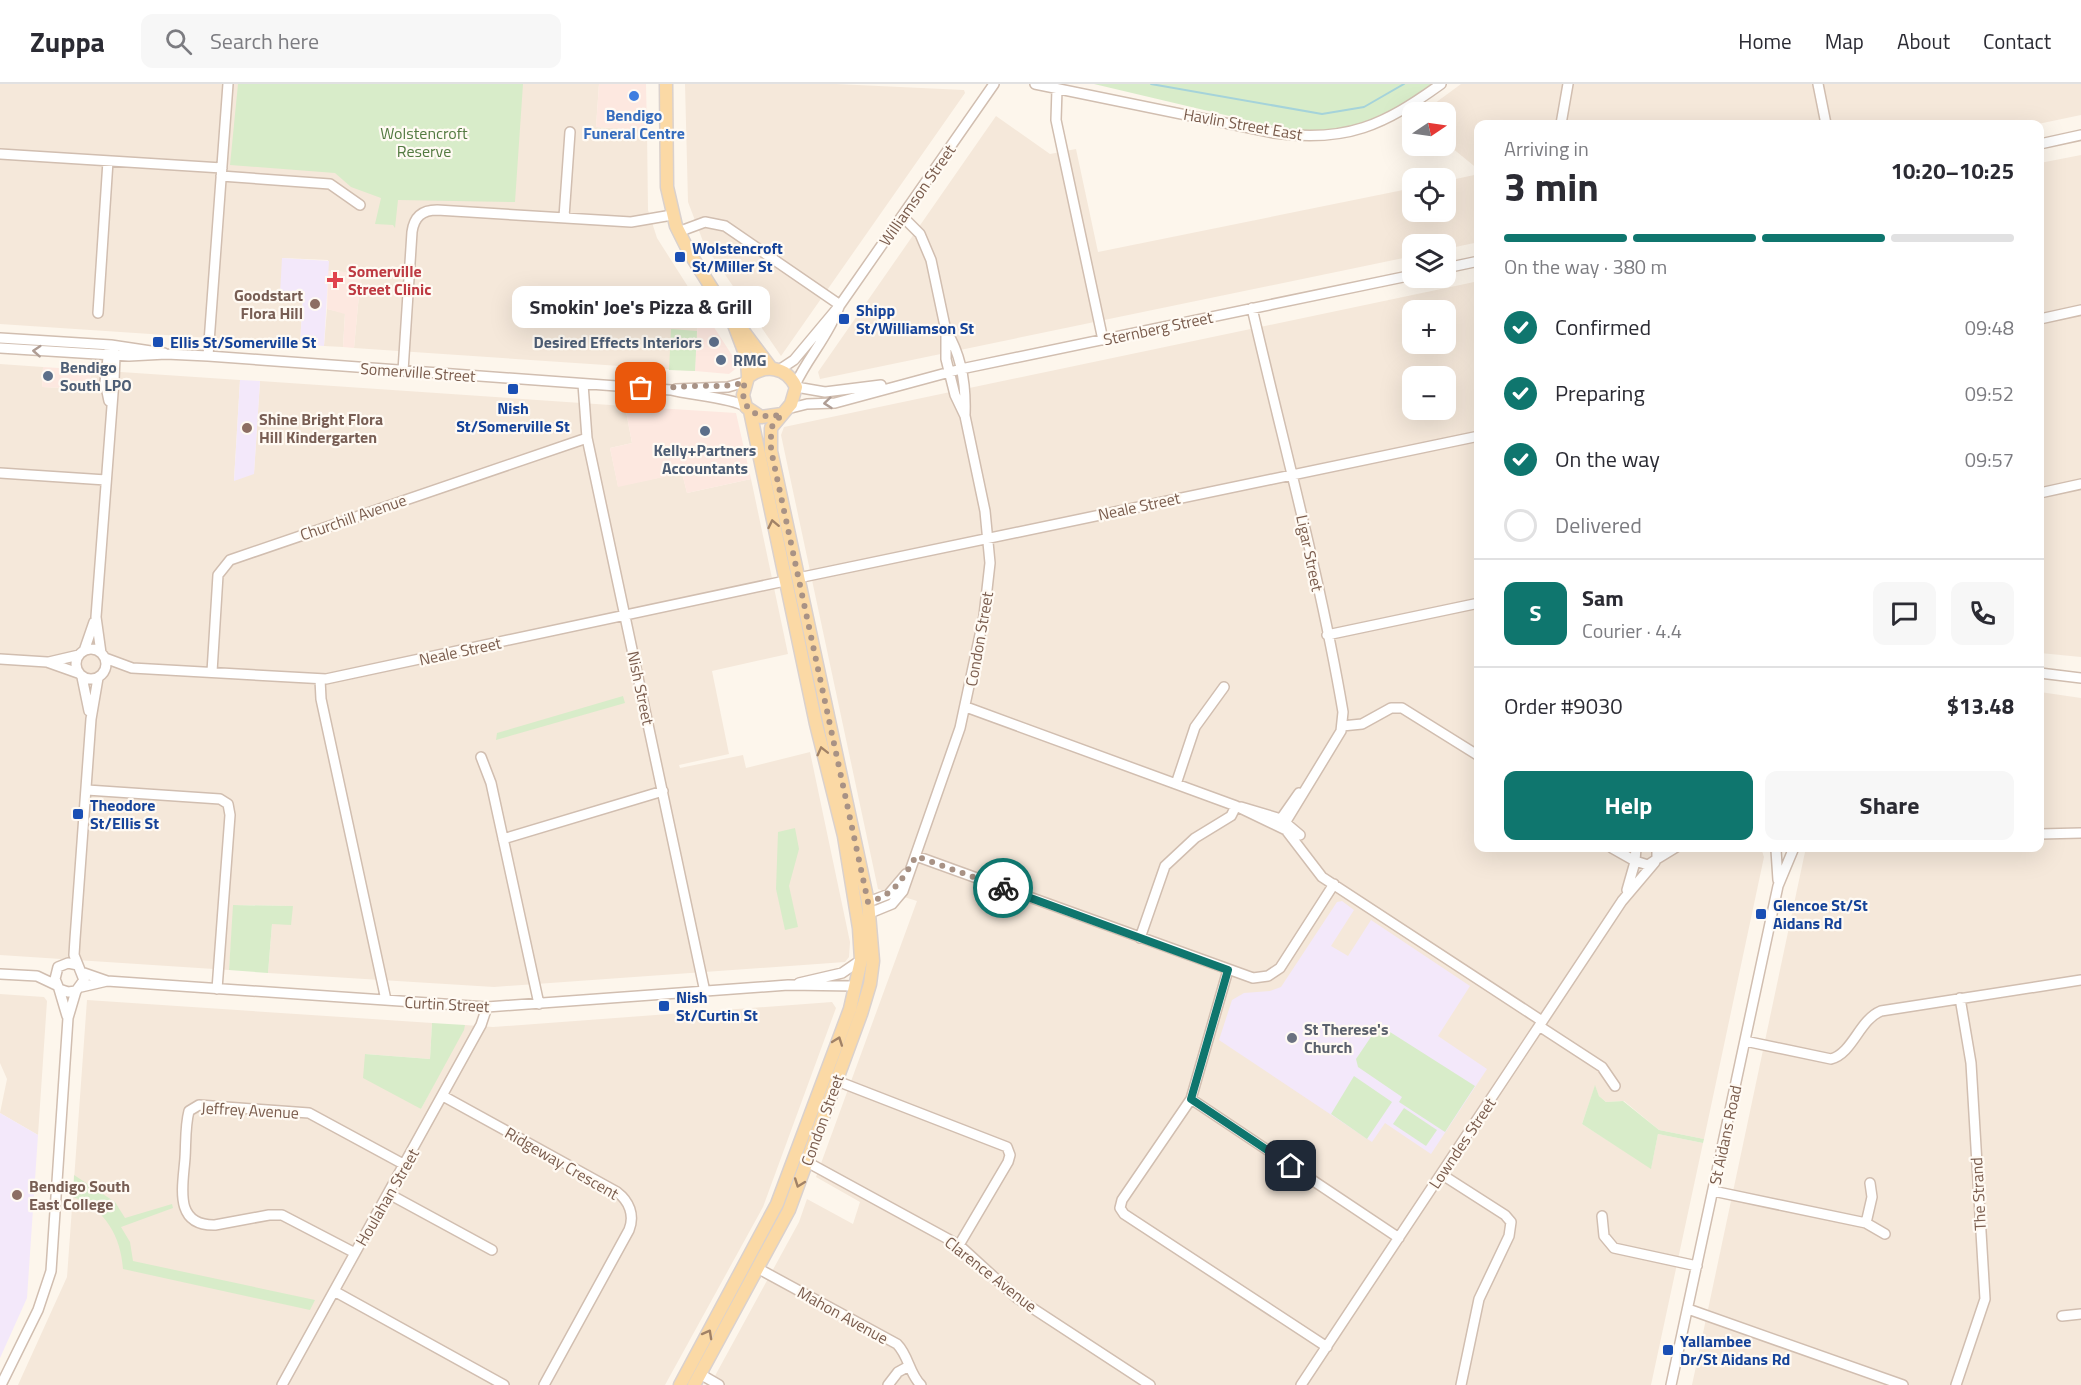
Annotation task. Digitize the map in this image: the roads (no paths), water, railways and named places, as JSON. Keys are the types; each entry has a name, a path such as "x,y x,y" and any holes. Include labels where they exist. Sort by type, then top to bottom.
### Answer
{"main road":[{"path":"666,84 667,180 672,214 678,232 733,322 747,359 743,395 748,409 765,418 785,412"},
{"path":"733,322 775,369 796,386 794,397 771,428 770,442 869,908 866,972 863,980 856,986"},
{"path":"746,379 759,369 775,369"},
{"name":"Condon Street","path":"697,1380 753,1266 856,986 861,960 844,836 821,746 748,409"},
{"name":"Condon Street","path":"680,1385 789,1210 870,984 874,944 869,908"},
{"name":"Clarence Avenue","path":"795,1157 807,1162"}],"street":[{"path":"208,356 228,84"},
{"name":"Havlin Street East","path":"1035,84 1274,133 1306,136 1342,133 1382,123 1441,84"},
{"path":"1562,120 1568,84"},
{"path":"1818,84 1825,120"},
{"name":"Williamson Street","path":"775,369 794,360 840,305 990,86"},
{"path":"1057,89 1056,120 1103,340"},
{"path":"564,217 570,132"},
{"path":"2044,143 2081,135"},
{"path":"0,154 108,160 330,184 360,206"},
{"path":"98,313 108,160"},
{"path":"403,371 412,232 419,214 437,210 631,222 672,214"},
{"name":"Condon Street","path":"902,216 918,231 927,247 946,331 949,372 954,395 965,416"},
{"path":"678,232 705,222 725,226 840,305"},
{"path":"1456,266 1474,262"},
{"name":"Sternberg Street","path":"785,412 807,404 835,403 904,382 961,369 1402,277"},
{"name":"Williamson Street","path":"796,386 804,364 828,333 840,305"},
{"name":"Ligar Street","path":"1252,308 1273,405 1293,475 1343,712 1342,726"},
{"path":"2044,318 2081,310"},
{"name":"Condon Street","path":"869,908 890,905 900,897 916,856 956,744 966,707 988,592 989,537 965,416 965,394 961,369 955,346 946,331"},
{"name":"Somerville Street","path":"0,338 111,345 166,354 671,390 697,397 732,400 748,409"},
{"path":"1,1385 38,1310 51,1271 68,1018 79,989 81,969 75,955 75,939 91,719 100,676 106,667 96,617 111,410 111,345"},
{"name":"Somerville Street","path":"0,348 111,356 151,357 166,354"},
{"name":"Somerville Street","path":"671,390 694,386 728,387 746,379"},
{"name":"Sternberg Street","path":"796,386 825,392 904,382"},
{"name":"Nish Street","path":"582,384 587,438 705,992"},
{"name":"Neale Street","path":"798,578 1474,437"},
{"name":"Churchill Avenue","path":"212,672 218,579 223,566 230,560 587,438"},
{"path":"0,473 106,480"},
{"path":"2044,492 2081,484"},
{"name":"Neale Street","path":"100,676 132,668 320,679 785,581"},
{"path":"1327,635 1474,604"},
{"path":"91,719 76,664 96,617"},
{"path":"46,662 93,649 103,655"},
{"name":"Neale Street","path":"103,655 132,668"},
{"path":"0,659 46,662 90,680 100,676"},
{"path":"2044,673 2081,678"},
{"path":"320,679 321,699 386,1000"},
{"path":"1176,784 1196,727 1224,687"},
{"path":"966,707 1281,823 1301,836 1334,884 1602,1067 1615,1086"},
{"path":"1281,823 1342,726 1362,724 1391,708 1402,708 1474,753"},
{"path":"481,757 491,783 538,1004"},
{"path":"87,790 220,799 228,804 230,815 217,989"},
{"path":"503,839 663,791"},
{"path":"1140,938 1165,866 1195,837 1231,816 1236,806"},
{"path":"2044,834 2081,833"},
{"path":"1619,852 1635,862 1648,865 1656,861 1657,852"},
{"name":"Lowndes Street","path":"1622,901 1635,862 1636,852"},
{"name":"Lowndes Street","path":"1302,1385 1622,901 1656,861 1668,852"},
{"name":"St Aidans Road","path":"1774,852 1778,886"},
{"name":"St Aidans Road","path":"1671,1385 1778,886 1794,852"},
{"path":"916,856 1228,970 1256,978 1275,972 1334,884"},
{"path":"68,1018 55,979 75,939"},
{"name":"Curtin Street","path":"788,985 842,973 861,960"},
{"path":"37,976 61,966 81,969"},
{"name":"Curtin Street","path":"81,969 107,981"},
{"path":"1228,970 1191,1099 1115,1208 1327,1347"},
{"path":"0,974 37,976 68,993 79,989"},
{"path":"1745,1041 1831,1059 1841,1054 1877,1012 2081,980"},
{"name":"Curtin Street","path":"79,989 107,981 486,1007 788,985 856,986"},
{"name":"The Strand","path":"1956,1385 1985,1299 1971,1063 1960,998"},
{"name":"Houlahan Street","path":"282,1385 482,1025 486,1007"},
{"path":"837,1081 1003,1143 1009,1148"},
{"name":"Ridgeway Crescent","path":"442,1096 617,1192 629,1207 632,1220 629,1230 544,1385"},
{"path":"1191,1099 1399,1238"},
{"name":"Jeffrey Avenue","path":"355,1253 282,1215 269,1215 215,1225 207,1225 192,1219 182,1200 189,1112 199,1105 309,1113 405,1165"},
{"path":"1009,1148 1019,1143"},
{"path":"959,1245 1008,1162 1009,1148"},
{"name":"Clarence Avenue","path":"807,1162 959,1245 1017,1298 1150,1385"},
{"path":"1441,1174 1516,1221 1479,1299 1461,1385"},
{"path":"1866,1223 1872,1197 1870,1183"},
{"path":"1713,1191 1866,1223 1885,1234"},
{"path":"389,1194 492,1250"},
{"path":"1602,1216 1605,1240 1614,1248 1697,1266"},
{"name":"Mahon Avenue","path":"753,1266 897,1344 915,1379 921,1385"},
{"path":"334,1291 504,1385"},
{"path":"1688,1309 1903,1385"},
{"path":"2062,1316 2081,1314"},
{"path":"888,1385 898,1372 909,1366"},
{"path":"697,1380 719,1385"}],"waterway":[{"path":"1151,84 1322,114 1364,107 1404,84"}],"place":[{"name":"Bendigo Funeral Centre","path":"634,96"},
{"name":"Wolstencroft St/Miller St","path":"680,257"},
{"name":"Somerville Street Clinic","path":"335,280"},
{"name":"Goodstart Flora Hill","path":"315,304"},
{"name":"Shipp St/Williamson St","path":"844,319"},
{"name":"Ellis St/Somerville St","path":"158,342"},
{"name":"Desired Effects Interiors","path":"714,342"},
{"name":"RMG","path":"721,360"},
{"name":"Bendigo South LPO","path":"48,376"},
{"name":"Smokin' Joe's Pizza & Grill","path":"641,388"},
{"name":"Nish St/Somerville St","path":"513,389"},
{"name":"Shine Bright Flora Hill Kindergarten","path":"247,428"},
{"name":"Kelly+Partners Accountants","path":"705,431"},
{"name":"Theodore St/Ellis St","path":"78,814"},
{"name":"Glencoe St/St Aidans Rd","path":"1761,914"},
{"name":"Nish St/Curtin St","path":"664,1006"},
{"name":"St Therese's Church","path":"1292,1038"},
{"name":"Bendigo South East College","path":"17,1195"},
{"name":"Yallambee Dr/St Aidans Rd","path":"1668,1350"}],"park label":[{"name":"Wolstencroft Reserve","path":"424,142"}]}
